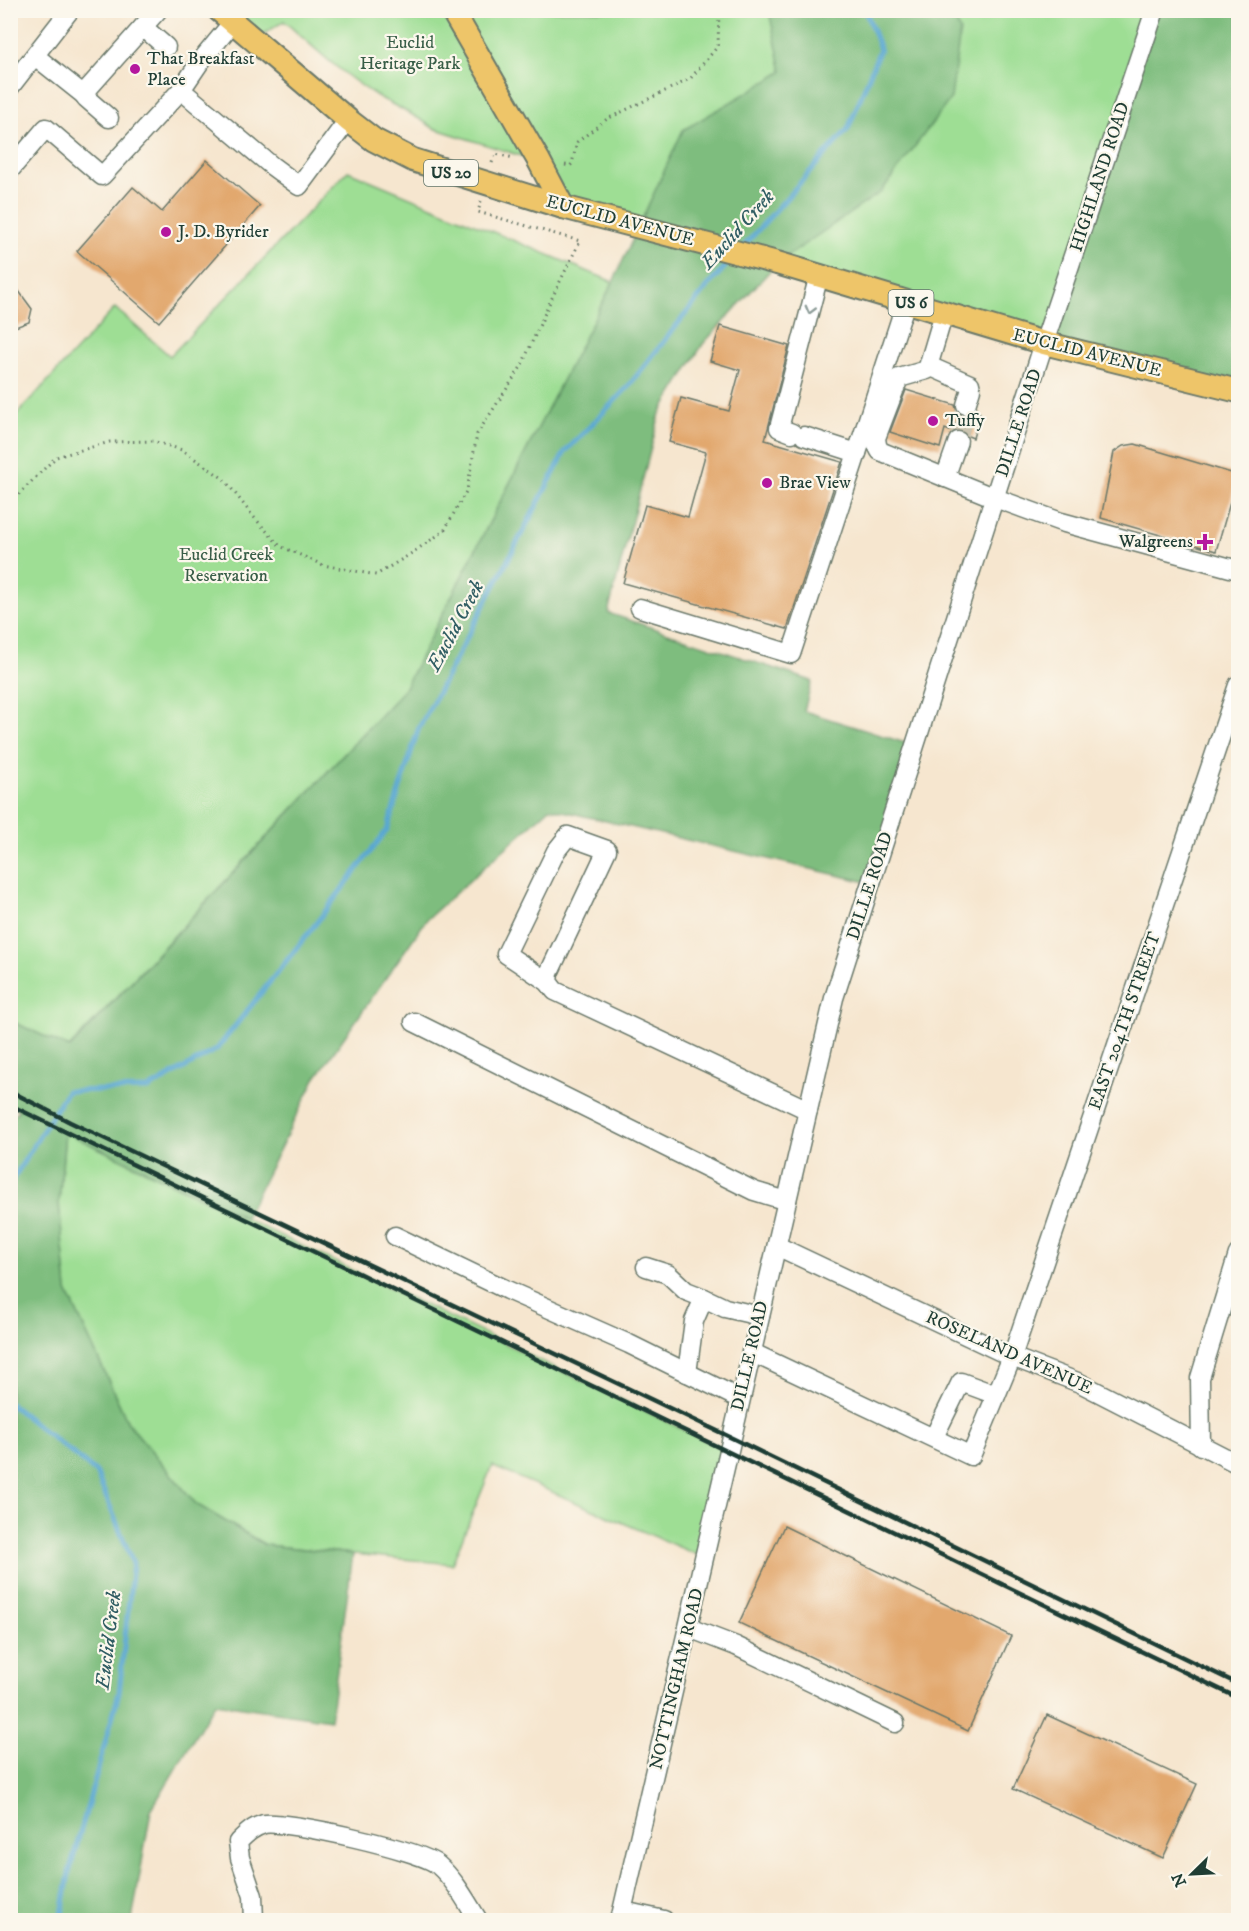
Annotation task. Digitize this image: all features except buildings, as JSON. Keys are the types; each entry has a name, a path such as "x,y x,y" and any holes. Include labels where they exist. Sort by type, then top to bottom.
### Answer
{"main road":[{"path":"452,10 563,207"},
{"name":"EUCLID AVENUE","path":"226,16 348,120 374,140 413,160 563,207 777,263 1044,343 1239,391"}],"street":[{"path":"10,87 70,10"},
{"path":"84,95 88,87 158,10"},
{"name":"HIGHLAND ROAD","path":"1044,343 1155,10"},
{"path":"10,170 46,128 102,176 181,90 226,16"},
{"path":"142,27 166,47"},
{"path":"34,56 109,118"},
{"path":"181,90 299,186 348,120"},
{"path":"819,275 779,428 857,453"},
{"path":"640,608 791,654 906,302"},
{"path":"944,313 927,370 898,378 876,438 880,451 1061,522 1238,570"},
{"name":"DILLE ROAD","path":"732,1438 834,998 1044,343"},
{"path":"929,366 970,384 971,389 966,405"},
{"path":"945,477 958,441"},
{"name":"EAST 204TH STREET","path":"934,1437 971,1456 1012,1357 1239,685"},
{"path":"549,982 549,974 607,850 568,836 556,851 506,954 549,982 555,991 808,1110"},
{"path":"414,1022 754,1191 787,1201"},
{"path":"395,1236 507,1290 629,1344 740,1399"},
{"name":"ROSELAND AVENUE","path":"777,1246 1012,1357 1080,1383 1239,1464"},
{"path":"1201,1446 1200,1378 1239,1254"},
{"path":"646,1267 668,1274 686,1291 725,1308 760,1317"},
{"path":"687,1373 694,1321 704,1298"},
{"path":"751,1352 934,1437 961,1382 996,1395"},
{"name":"NOTTINGHAM ROAD","path":"622,1916 732,1438"},
{"path":"689,1628 735,1646 895,1723"},
{"path":"254,1920 253,1896 240,1858 238,1842 247,1833 266,1824 301,1827 395,1847 436,1863 459,1890 478,1920"},
{"path":"622,1916 664,1920"}],"path":[{"path":"570,166 577,142 608,119 690,79 718,46 719,10"},
{"path":"493,161 495,154 507,157"},
{"path":"10,503 56,457 110,442 153,441 182,450 224,479 280,546 323,565 376,575 409,555 444,531 467,490 477,434 521,367 580,241 478,212 479,207"}],"green space":[{"name":"Euclid Heritage Park","path":"217,11 1238,11 1044,343 777,263 800,248 652,198 639,226 563,207 537,161 433,128 352,79 284,21 253,41"},
{"path":"769,11 952,11 960,31 951,98 881,192 777,263 703,344 660,413 608,613 812,681 804,711 915,746 871,883 550,808 427,919 315,1079 245,1218 65,1132 59,1203 67,1291 128,1423 196,1504 265,1545 353,1554 330,1720 215,1703 151,1810 132,1920 11,1920 10,1118 19,1110 11,1105 11,1021 70,1048 403,691 613,282 683,130 782,72"},
{"path":"1155,11 1238,11 1238,391 1044,343"},
{"name":"Euclid Creek Reservation","path":"348,171 613,282 403,691 69,1048 11,1021 10,422 115,308 170,356"},
{"path":"65,1132 728,1451 704,1558 492,1466 452,1564 266,1545 196,1504 128,1423 67,1291 59,1203"}],"waterway":[{"name":"Euclid Creek","path":"742,248 848,129 880,49 865,10"},
{"name":"Euclid Creek","path":"10,1184 67,1091 148,1089 217,1049 317,922 387,830 418,730 565,452 627,388 707,287 734,257"},
{"name":"Euclid Creek","path":"10,1404 96,1472 133,1563 119,1693 69,1873 61,1920"}],"tunnel":[{"path":"958,441 966,405"}],"railway":[{"path":"10,1091 70,1122 732,1438 1238,1684"},
{"path":"10,1105 1238,1698"}],"place":[{"name":"That Breakfast Place","path":"135,69"},
{"name":"J. D. Byrider","path":"166,232"},
{"name":"Tuffy","path":"933,421"},
{"name":"Brae View","path":"767,483"},
{"name":"Walgreens","path":"1205,542"}]}
